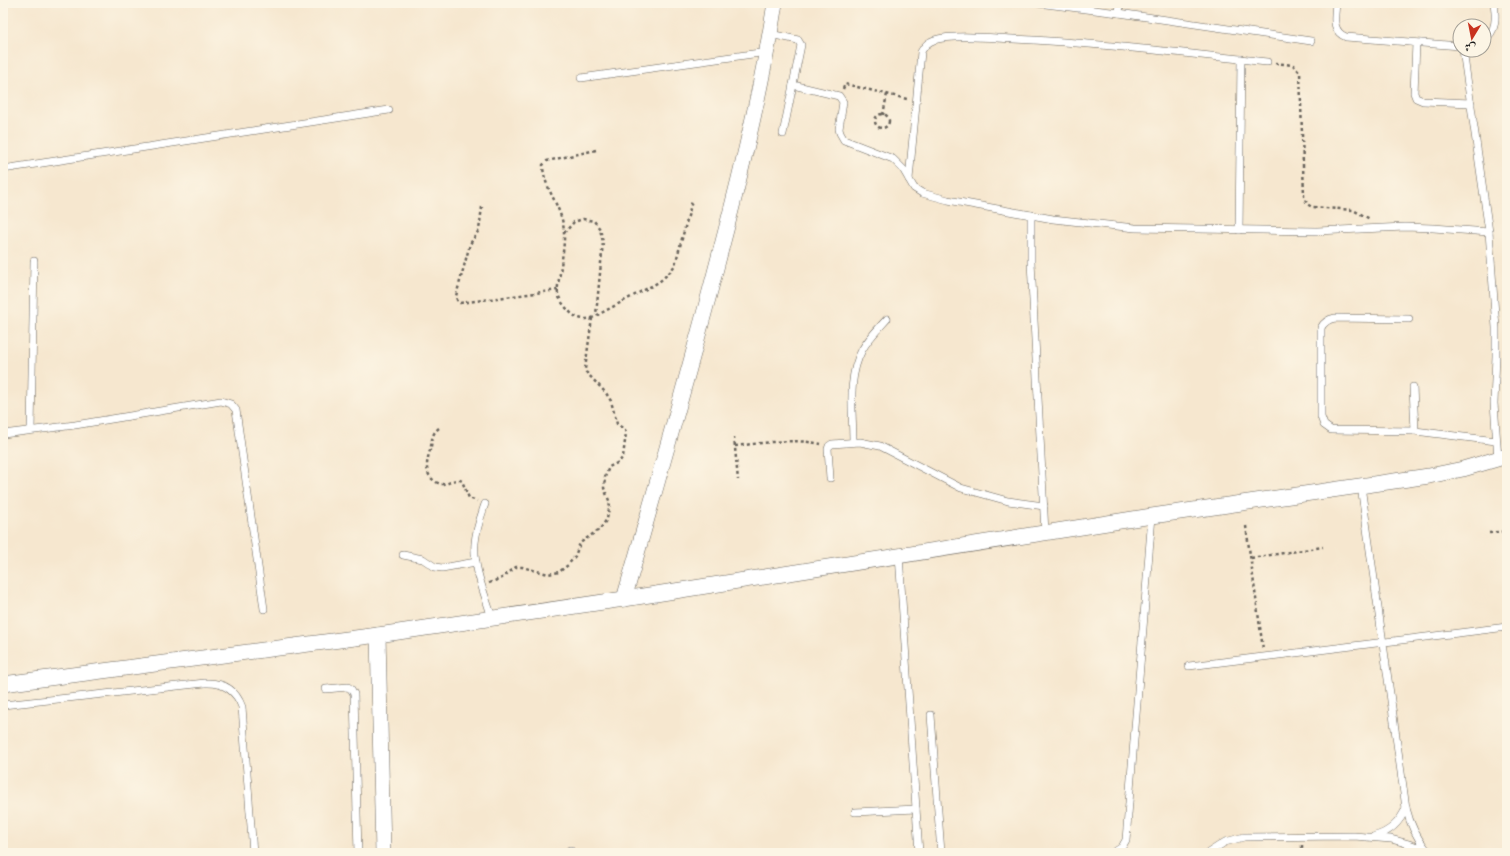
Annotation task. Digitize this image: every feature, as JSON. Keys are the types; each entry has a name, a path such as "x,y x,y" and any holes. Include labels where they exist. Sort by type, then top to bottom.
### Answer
{"street":[{"path":"624,599 692,364 756,112 775,3"},
{"path":"3,684 378,635 624,599 1152,516 1446,473 1502,458"},
{"path":"378,635 382,853"}],"lane":[{"path":"1037,3 1119,13 1311,41"},
{"path":"1119,13 1120,3"},
{"path":"1336,3 1335,27 1338,32 1346,37 1452,45"},
{"path":"1492,30 1495,21 1494,3"},
{"path":"770,34 795,39 800,42 801,48 783,134"},
{"path":"909,180 921,56 923,48 932,40 946,38 1078,43 1267,62"},
{"path":"1416,43 1414,93 1416,98 1423,101 1471,103"},
{"path":"581,78 767,52"},
{"path":"1464,58 1488,232 1496,342 1494,403 1496,441 1502,458"},
{"path":"1239,230 1240,59"},
{"path":"794,85 841,97 843,102 839,129 842,137 848,143 893,159 903,169 914,188 922,193 948,200 1031,215 1135,228 1317,231 1379,228 1433,228 1488,232"},
{"path":"3,169 389,110"},
{"path":"1031,215 1031,262 1045,533"},
{"path":"31,430 34,261"},
{"path":"1409,319 1335,318 1323,324 1321,328 1321,417 1324,425 1332,430 1415,431 1442,433 1496,441"},
{"path":"853,442 852,392 854,372 857,361 864,346 887,319"},
{"path":"1413,387 1415,431"},
{"path":"3,434 98,421 221,400 231,404 236,410 264,608"},
{"path":"830,478 829,446 832,444 867,442 880,446 961,488 1008,501 1044,506"},
{"path":"1361,486 1406,808 1413,830 1426,849"},
{"path":"485,504 476,533 476,562 492,618"},
{"path":"1113,853 1122,850 1126,840 1152,516"},
{"path":"403,555 423,559 435,567 442,568 476,562"},
{"path":"899,555 919,853"},
{"path":"1189,666 1507,627"},
{"path":"3,705 213,682 229,687 237,696 242,707 253,853"},
{"path":"326,689 344,686 351,689 354,694 358,853"},
{"path":"930,714 941,853"},
{"path":"1372,837 1381,834 1397,824 1406,808"},
{"path":"855,812 916,809"},
{"path":"1208,853 1225,842 1244,837 1372,837 1397,841 1435,853"}],"path":[{"path":"1267,62 1293,65 1300,72 1304,196 1307,204 1312,207 1353,210 1370,219 1379,228"},
{"path":"841,97 845,84 917,101"},
{"path":"883,115 887,94"},
{"path":"880,115 883,115 888,119 888,122 887,125 882,128 876,125 875,119 880,115"},
{"path":"596,150 547,161 543,165 548,186 562,218 564,233 558,290 560,298 571,314 581,319 592,318 659,282 670,272 674,265 692,201"},
{"path":"482,207 479,230 469,247 456,296 457,300 460,303 558,290"},
{"path":"564,233 574,222 584,219 594,221 600,230 603,242 596,316"},
{"path":"483,585 502,578 516,567 522,567 548,574 559,572 572,561 580,543 600,529 607,519 610,503 604,488 604,477 609,467 619,462 623,456 626,433 625,430 617,424 611,401 606,393 586,372 585,369 592,318"},
{"path":"439,428 431,437 431,449 426,466 429,475 436,482 444,484 451,483 457,479 462,481 470,498 485,504"},
{"path":"734,437 738,480"},
{"path":"735,446 799,441 829,446"},
{"path":"1246,526 1264,657"},
{"path":"1489,533 1507,531"},
{"path":"1250,558 1323,547"}]}
